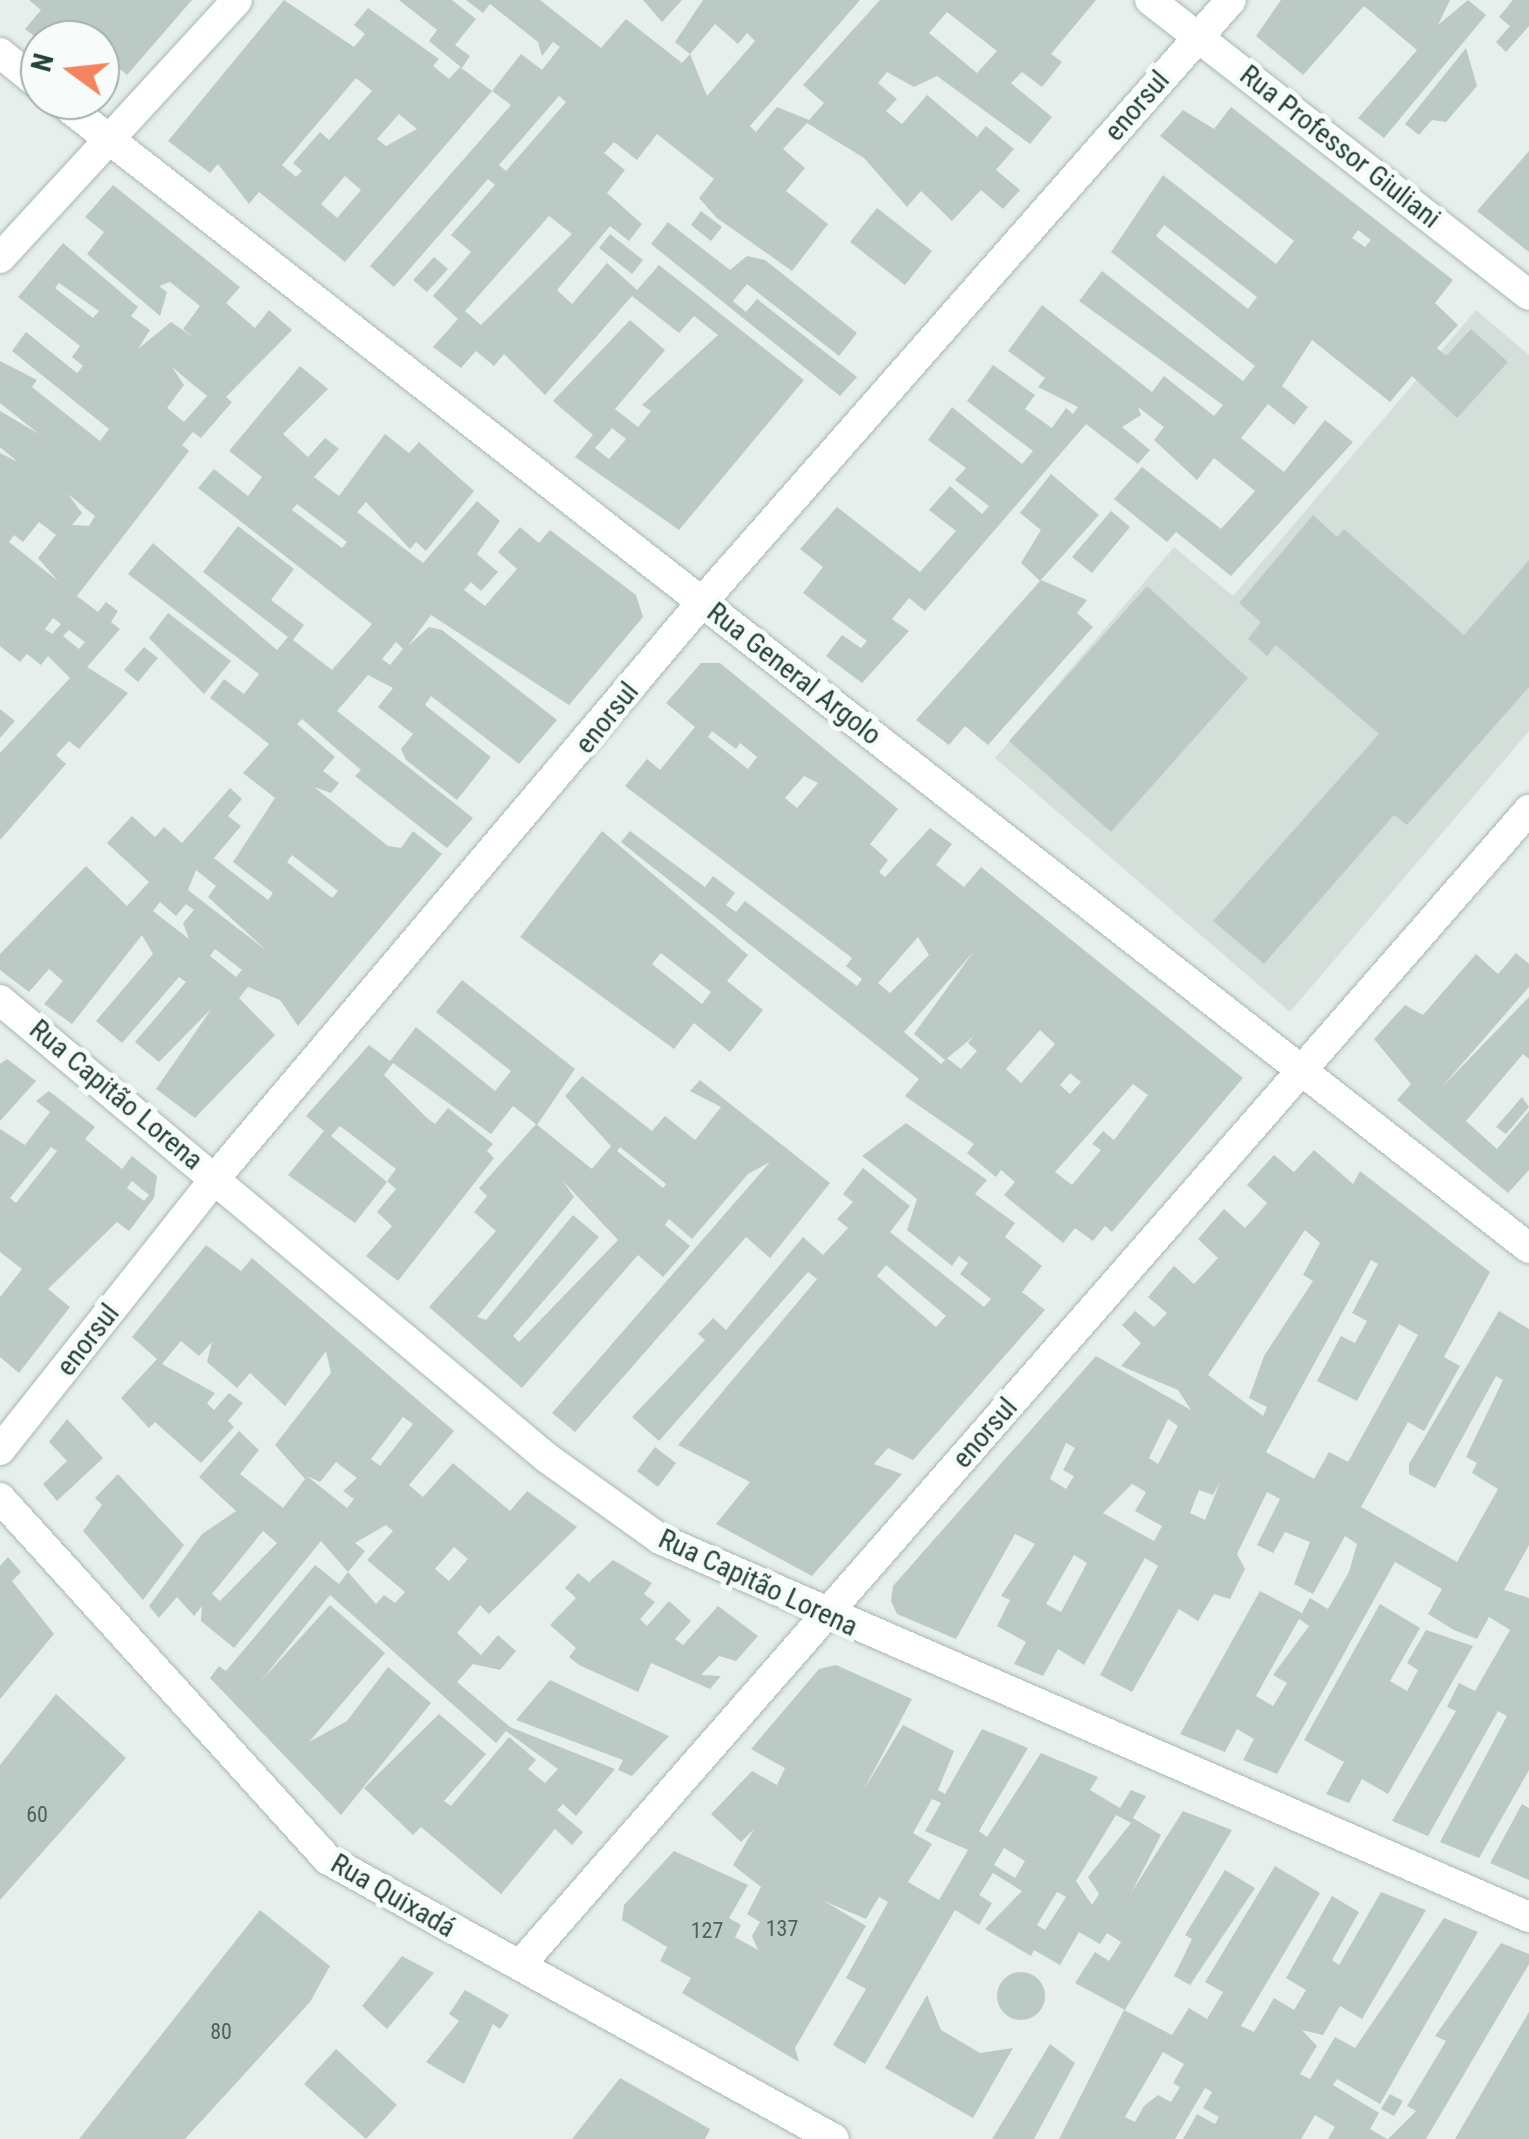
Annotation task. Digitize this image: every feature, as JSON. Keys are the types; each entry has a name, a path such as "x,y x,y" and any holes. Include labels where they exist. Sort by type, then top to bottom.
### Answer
{"street":[{"path":"0,258 237,0"},
{"name":"Rua Professor Giuliani","path":"1150,0 1529,295"},
{"name":"enorsul","path":"0,1450 216,1177 702,602 1231,0"},
{"path":"0,53 20,69"},
{"name":"Rua General Argolo","path":"84,120 1529,1248"},
{"name":"enorsul","path":"520,1966 1529,810"},
{"name":"Rua Capitão Lorena","path":"0,1000 606,1502 660,1539 825,1616 1529,1917"},
{"name":"Rua Quixadá","path":"0,1498 327,1859 834,2139"}],"shaded area":[{"path":"1476,310 1529,355 1529,731 1290,1012 995,758 1174,547 1233,596"}],"building":[{"path":"29,0 192,0 127,75 120,69 120,20 33,20 41,10"},
{"path":"284,0 354,47 365,34 354,25 368,8 439,59 433,66 449,79 460,67 492,91 345,262 259,192 249,204 218,164 210,173 168,141","holes":["356,78 372,91 329,140 320,132 293,163 302,171 296,177 282,165","399,114 417,129 386,146 377,139","345,176 361,190 337,218 321,204"]},
{"path":"399,0 452,0 476,19 455,45 470,56 462,68 429,41 437,30"},
{"path":"466,0 540,0 601,48 626,19 682,63 690,54 675,42 703,0 860,0 750,126 756,132 777,107 809,120 824,103 803,85 880,0 1096,0 1051,54 1062,62 1042,87 1022,72 1011,83 1052,117 1030,144 937,76 914,87 887,72 878,83 897,99 886,111 902,124 927,95 977,137 986,126 1014,149 996,170 1020,190 1003,209 981,190 952,221 921,191 907,207 864,158 807,123 783,149 805,168 786,191 828,224 792,271 717,218 699,198 714,179 657,134 637,160 614,142 604,153 625,170 607,193 642,224 629,241 610,226 557,290 572,304 607,263 637,290 659,265 804,380 679,530 575,457 593,435 553,401 630,320 665,350 615,409 638,427 651,411 642,405 718,335 694,316 679,333 632,296 545,395 504,354 494,366 476,351 461,368 433,347 458,319 433,296 471,252 451,235 495,185 488,179 394,287 370,266 511,105 492,91 521,54 542,70 560,47 553,42 542,56 538,42 490,4 483,13","holes":["947,12 997,51 977,73 929,33","715,24 738,44 747,33 755,41 707,96 690,54","559,96 566,102 506,171 499,165","549,216 572,234 481,325 465,311","612,428 626,439 609,459 595,448"]},
{"path":"643,0 682,0 662,22"},
{"path":"1281,0 1450,0 1438,25 1468,0 1486,15 1384,138 1358,118 1417,50 1364,6 1303,75 1256,36"},
{"path":"1513,0 1529,0 1529,26 1506,52 1496,42 1510,26 1499,17"},
{"path":"1466,48 1477,86 1446,122 1432,120 1419,135 1405,124"},
{"path":"1231,107 1453,280 1435,303 1458,325 1437,348 1446,356 1471,329 1508,362 1457,418 1412,376 1390,402 1312,340 1282,386 1308,407 1294,425 1268,404 1241,438 1284,472 1325,420 1353,442 1231,576 1176,532 1167,542 1114,499 1142,467 1221,529 1255,491 1214,458 1197,480 1154,440 1164,427 1138,407 1141,415 1122,427 1150,450 1138,464 1086,424 925,611 909,598 892,619 909,631 862,683 826,656 842,635 861,648 867,641 803,593 823,567 800,549 837,507 920,572 956,531 929,510 950,486 982,514 989,506 955,480 966,468 928,440 952,407 1022,464 1033,451 967,401 993,365 1035,395 1025,409 1052,428 1066,408 1073,414 1078,407 1038,387 1045,378 1008,351 1042,305 1152,392 1164,376 1214,416 1223,405 1079,301 1102,271 1243,381 1255,366 1111,252 1163,175 1276,264 1294,241 1160,136 1183,110 1214,129","holes":["1164,225 1257,297 1248,309 1156,236","1358,230 1371,240 1365,247 1352,238"]},
{"path":"1529,151 1529,252 1477,211"},
{"path":"113,185 240,287 226,303 255,328 269,310 292,330 226,397 232,402 201,438 193,432 182,445 189,451 77,596 98,612 106,602 118,611 111,622 120,629 87,667 128,693 79,749 69,741 56,755 66,764 0,840 0,753 70,678 48,656 41,665 27,654 20,662 0,646 0,453 18,462 0,447 0,411 39,434 0,403 0,361 37,380 32,387 100,441 109,429 12,351 26,332 77,373 83,366 72,357 80,346 18,297 63,243 138,307 131,316 150,330 138,349 171,322 196,339 183,329 200,306 170,282 159,286 167,292 160,316 87,254 104,232 85,217","holes":["59,283 99,311 93,318 55,288","172,367 207,396 184,422 167,408 184,385","68,494 95,516 89,526 72,525 82,513","39,522 56,535 38,558 58,581 9,542 14,535 23,542","53,618 61,624 52,634 45,629","69,630 85,642 79,649 63,636"]},
{"path":"877,208 932,251 905,285 850,242"},
{"path":"701,211 722,227 711,241 691,225"},
{"path":"668,222 730,270 747,256 765,260 857,333 839,356 747,284 733,301 746,312 757,299 857,377 840,396 651,244"},
{"path":"610,234 643,260 632,274 599,248"},
{"path":"434,257 448,269 427,292 413,280"},
{"path":"300,366 328,389 283,434 308,457 325,438 339,449 314,477 339,496 385,434 409,453 419,442 474,491 426,551 416,542 410,549 366,502 357,512 423,563 477,501 500,521 477,554 498,572 481,591 471,582 464,590 485,606 517,569 498,552 520,527 539,543 550,530 636,595 643,617 569,705 431,615 408,646 429,627 442,630 557,720 519,764 431,696 425,705 491,757 457,800 406,760 401,749 413,734 378,707 393,688 368,675 337,711 473,818 447,848 355,776 361,770 302,719 297,724 335,757 323,771 339,783 331,793 314,787 388,846 401,848 413,831 442,854 298,1026 280,1000 248,987 239,998 275,1035 195,1118 156,1089 212,1008 159,1062 135,1042 186,982 179,977 122,1043 96,1021 153,954 142,935 72,1024 44,1004 63,981 49,969 29,992 0,970 0,954 86,866 127,906 149,882 107,843 132,816 155,837 164,827 182,843 230,788 242,799 228,816 241,826 214,858 268,900 273,893 233,862 275,798 243,773 269,744 210,698 224,679 244,694 259,674 128,574 153,543 277,650 288,637 203,572 238,526 294,569 271,600 304,625 293,640 332,670 372,624 198,488 214,469 248,496 262,477 229,451","holes":["297,504 347,542 342,548 292,510","396,642 403,649 390,665 382,659","292,855 338,891 332,898 287,862","196,870 216,886 208,897 267,951 188,890","160,902 176,916 186,904 194,910 183,923 189,939 153,911","215,949 242,970 236,977 210,956"]},
{"path":"1051,474 1099,515 1040,581 1021,563 1041,530 1020,513"},
{"path":"1111,511 1130,527 1092,573 1072,557"},
{"path":"1313,515 1337,537 1344,529 1464,635 1529,560 1529,687 1407,825 1394,815 1264,964 1213,921 1379,734 1276,645 1267,656 1248,639 1261,622 1239,603"},
{"path":"1041,580 1087,600 1077,613 1093,627 988,745 965,726 949,745 916,720"},
{"path":"1147,586 1248,678 1111,832 1009,741"},
{"path":"168,613 231,661 204,694 149,638"},
{"path":"144,647 158,658 138,682 124,670"},
{"path":"701,663 720,663 898,809 870,844 888,860 879,872 885,877 930,828 952,844 936,865 964,887 981,867 1243,1078 1112,1232 1105,1226 1093,1241 1075,1228 1063,1243 1004,1195 1015,1182 1001,1170 996,1177 967,1153 974,1144 905,1096 919,1079 621,842 630,831 705,887 713,876 735,893 726,905 736,912 745,901 857,986 862,979 846,966 852,958 625,786 647,759 660,770 695,727 666,703","holes":["712,731 736,749 740,743 757,757 748,769 708,737","804,776 818,783 797,808 785,798","918,937 929,955 890,993 878,983","974,951 914,1034 945,1060 941,1064 904,1032","1040,1030 1055,1044 1021,1083 1006,1069","974,1036 968,1043 977,1051 961,1069 947,1058","1070,1073 1081,1082 1070,1094 1060,1085","1133,1084 1148,1095 1114,1140 1103,1131 1092,1144 1101,1150 1072,1185 1055,1172"]},
{"path":"0,709 15,721 0,738"},
{"path":"602,831 748,955 727,981 763,1010 730,1052 694,1023 674,1049 520,937","holes":["661,953 711,992 702,1004 652,964"]},
{"path":"1516,953 1529,964 1529,987 1440,1089 1529,997 1529,1059 1523,1054 1466,1121 1497,1149 1529,1111 1529,1170 1508,1193 1397,1100 1411,1084 1374,1039 1405,1005 1423,1015 1476,954 1498,974"},
{"path":"462,980 575,1069 537,1125 513,1106 491,1134 393,1063 384,1075 428,1119 435,1124 448,1108 493,1144 487,1151 494,1158 398,1281 366,1256 392,1226 377,1212 396,1189 387,1181 396,1169 340,1126 331,1136 387,1182 355,1223 288,1175 324,1131 306,1116 369,1045 390,1061 416,1027 495,1091 511,1071 436,1012"},
{"path":"7,1059 36,1081 0,1121 0,1064"},
{"path":"582,1076 652,1131 665,1116 695,1140 721,1107 690,1091 700,1080 830,1183 770,1258 746,1237 575,1432 552,1413 770,1162 748,1174 692,1239 669,1219 665,1225 690,1246 663,1277 638,1255 522,1388 429,1307 496,1231 474,1212 487,1196 479,1188 536,1124 592,1169 611,1146 565,1096","holes":["620,1147 666,1184 663,1188 617,1151","563,1181 618,1240 519,1342 513,1336 599,1237 573,1215 486,1320 477,1317 574,1197"]},
{"path":"49,1091 95,1127 85,1139 122,1169 132,1156 157,1176 154,1198 129,1231 117,1222 48,1289 70,1307 19,1373 0,1357 0,1297 22,1269 0,1252 0,1129 25,1145 50,1112 36,1101","holes":["51,1147 57,1151 16,1203 10,1198","132,1181 149,1195 144,1201 127,1188"]},
{"path":"1522,1097 1529,1107 1506,1134 1496,1127"},
{"path":"906,1123 987,1180 975,1194 1015,1223 1005,1237 1042,1266 1022,1292 1045,1310 913,1460 888,1448 874,1464 902,1474 812,1576 716,1524 750,1482 678,1445 817,1279 808,1272 659,1441 632,1417 705,1340 698,1334 713,1318 726,1330 803,1237 823,1255 848,1228 837,1219 853,1202 843,1194 863,1168 910,1206 890,1232 984,1307 991,1299 960,1274 968,1263 959,1256 952,1266 907,1230 917,1199 862,1156","holes":["886,1265 946,1316 936,1327 877,1276"]},
{"path":"1314,1150 1353,1184 1360,1171 1490,1272 1444,1357 1460,1366 1424,1431 1408,1422 1361,1507 1457,1562 1498,1489 1472,1473 1477,1463 1466,1457 1503,1380 1496,1376 1435,1488 1409,1474 1409,1464 1499,1311 1529,1329 1529,1545 1504,1590 1529,1598 1529,1770 1479,1858 1440,1842 1507,1716 1498,1711 1428,1836 1392,1821 1456,1711 1447,1707 1459,1683 1475,1691 1510,1630 1489,1617 1477,1639 1454,1630 1428,1614 1442,1589 1395,1562 1277,1774 1243,1760 1254,1739 1237,1729 1225,1752 1180,1734 1260,1591 1302,1613 1310,1598 1328,1609 1349,1572 1357,1544 1345,1536 1313,1594 1294,1584 1310,1542 1285,1532 1273,1553 1257,1545 1280,1499 1267,1492 1237,1554 1245,1569 1230,1599 1214,1594 1198,1621 1179,1609 1132,1692 1100,1675 1158,1566 1145,1558 1084,1665 1058,1649 1043,1676 1014,1664 1026,1642 997,1626 1010,1600 1001,1596 1035,1544 1015,1534 956,1639 897,1614 891,1601 893,1586 1096,1356 1191,1410 1178,1390 1121,1366 1141,1343 1122,1325 1135,1311 1154,1327 1167,1313 1148,1297 1174,1266 1194,1284 1218,1258 1198,1239 1224,1209 1245,1228 1256,1216 1267,1203 1247,1185 1274,1155 1294,1172","holes":["1305,1230 1320,1243 1303,1275 1313,1281 1264,1356 1249,1398 1267,1407 1263,1416 1208,1375","1371,1260 1378,1264 1352,1313 1367,1321 1355,1343 1341,1336 1317,1381 1357,1401 1399,1324 1418,1335 1348,1462 1329,1452 1314,1479 1266,1452","1168,1419 1178,1426 1158,1464 1149,1458","1066,1443 1075,1448 1063,1470 1074,1476 1066,1489 1050,1479","1220,1482 1205,1520 1190,1513 1199,1490 1213,1495","1132,1484 1146,1492 1135,1511 1162,1526 1154,1541 1103,1513","1074,1555 1087,1563 1061,1612 1046,1604","1299,1619 1309,1626 1273,1675 1287,1683 1273,1706 1256,1696"]},
{"path":"206,1245 241,1271 252,1258 454,1431 409,1485 423,1497 453,1463 510,1511 527,1491 577,1527 489,1614 480,1605 457,1633 481,1655 498,1635 516,1651 500,1670 473,1664 457,1682 510,1727 615,1769 576,1816 563,1804 557,1810 583,1832 572,1845 555,1829 501,1894 421,1827 413,1835 364,1788 439,1714 486,1754 444,1801 451,1806 509,1737 536,1760 528,1769 545,1783 558,1769 506,1731 496,1743 330,1595 260,1682 330,1605 385,1653 309,1742 347,1721 388,1667 431,1703 341,1815 210,1678 219,1666 226,1671 315,1565 339,1584 348,1572 321,1541 234,1648 201,1621 202,1606 194,1616 177,1597 159,1618 149,1606 202,1534 236,1511 199,1477 239,1431 259,1450 240,1474 283,1508 305,1479 275,1445 331,1373 326,1351 285,1406 250,1373 237,1388 207,1362 212,1342 199,1356 181,1341 162,1364 215,1393 207,1403 214,1410 229,1393 243,1403 228,1421 234,1427 201,1463 155,1422 149,1428 121,1398 157,1359 132,1337","holes":["403,1417 413,1424 380,1466 371,1459","336,1462 357,1478 343,1491 354,1499 347,1508 307,1476 320,1482","386,1525 393,1531 367,1560 405,1592 395,1603 384,1595 376,1604 348,1572 365,1551 355,1543","263,1531 277,1543 220,1601 212,1594","454,1547 468,1559 449,1581 435,1569"]},
{"path":"67,1419 103,1458 57,1501 43,1484 67,1461 49,1442"},
{"path":"655,1447 676,1463 658,1487 637,1471"},
{"path":"118,1474 184,1545 143,1600 83,1531 102,1505 95,1498"},
{"path":"8,1557 21,1572 12,1581 54,1634 0,1699 0,1566"},
{"path":"613,1560 652,1583 644,1594 655,1602 640,1619 647,1626 669,1601 691,1621 675,1639 683,1645 718,1606 758,1636 736,1661 719,1656 701,1675 721,1676 710,1689 651,1663 638,1692 579,1665 569,1657 576,1648 550,1625 576,1598 565,1588 578,1573 589,1582"},
{"path":"1380,1604 1420,1628 1390,1681 1407,1691 1418,1670 1407,1663 1426,1630 1473,1646 1388,1794 1362,1779 1349,1803 1326,1794 1344,1762 1304,1740"},
{"path":"836,1665 912,1699 863,1791 903,1725 954,1751 938,1790 945,1794 982,1729 1028,1748 979,1831 987,1837 1041,1753 1098,1777 1090,1790 1120,1808 1131,1790 1146,1796 1133,1818 1161,1835 1131,1893 1183,1811 1232,1830 1125,2010 1075,1983 1095,1952 1109,1961 1121,1942 1107,1933 1100,1944 1079,1932 1060,1965 1034,1950 1031,1956 985,1929 1022,1891 993,1873 979,1895 992,1903 979,1925 955,1910 865,2064 833,2045 866,1989 846,1978 888,1902 879,1897 866,1919 824,1901 866,1926 795,2048 799,2062 682,1993 691,1978 660,1961 667,1947 622,1920 624,1905 674,1851 748,1885 729,1918 741,1925 735,1937 758,1950 752,1936 760,1922 747,1914 761,1887 733,1865 754,1829 741,1842 711,1814 752,1771 777,1785 785,1768 751,1749 819,1669","holes":["932,1799 941,1803 925,1831 968,1850 939,1900 908,1882 932,1844 913,1833","1116,1815 1131,1823 1088,1877 1099,1894 1092,1905 1076,1881","1004,1848 1025,1861 1015,1878 994,1865","1057,1892 1066,1897 1045,1930 1037,1925"]},
{"path":"550,1680 669,1736 632,1776 618,1770 623,1760 516,1720"},
{"path":"56,1694 126,1758 0,1900 0,1765"},
{"path":"1522,1804 1529,1808 1529,1880 1490,1863"},
{"path":"1275,1866 1320,1893 1241,2026 1254,2032 1274,1998 1294,2010 1306,1990 1286,1978 1332,1896 1359,1912 1332,1960 1339,1965 1381,1892 1426,1910 1362,2019 1340,2006 1323,2035 1302,2030 1317,2046 1300,2074 1310,2079 1335,2037 1355,2048 1444,1918 1478,1932 1380,2104 1337,2079 1333,2085 1379,2113 1370,2129 1387,2139 1328,2139 1335,2127 1315,2115 1301,2139 1183,2139 1197,2114 1215,2124 1219,2117 1203,2108 1212,2092 1205,2088 1175,2139 1059,2139 1124,2010 1172,2035 1189,2008 1207,2019 1223,1992 1205,1982","holes":["1163,2052 1184,2064 1173,2083 1180,2087 1171,2102 1158,2095 1144,2106 1135,2122 1125,2117"]},
{"path":"1225,1870 1255,1888 1190,1985 1174,1976 1192,1939 1185,1935"},
{"path":"260,1910 330,1966 310,2002 185,2139 79,2139"},
{"path":"1501,1943 1529,1954 1529,1964 1426,2139 1388,2139 1416,2111 1407,2106 1446,2041 1435,2036"},
{"path":"402,1956 434,1973 387,2029 362,2006"},
{"path":"1021,1972 1038,1979 1045,1996 1038,2013 1021,2020 1004,2013 997,1996 1004,1979"},
{"path":"465,1990 509,2015 500,2029 493,2024 464,2084 426,2062 459,2021 449,2014"},
{"path":"927,1995 941,2030 980,2053 1013,2048 973,2118 885,2068"},
{"path":"1529,2012 1529,2139 1455,2139"},
{"path":"1050,2044 1075,2063 1034,2139 992,2139"},
{"path":"336,2049 397,2105 366,2139 304,2084"},
{"path":"620,2078 710,2129 705,2139 572,2139"},
{"path":"1390,2094 1403,2101 1394,2116 1381,2109"}]}
